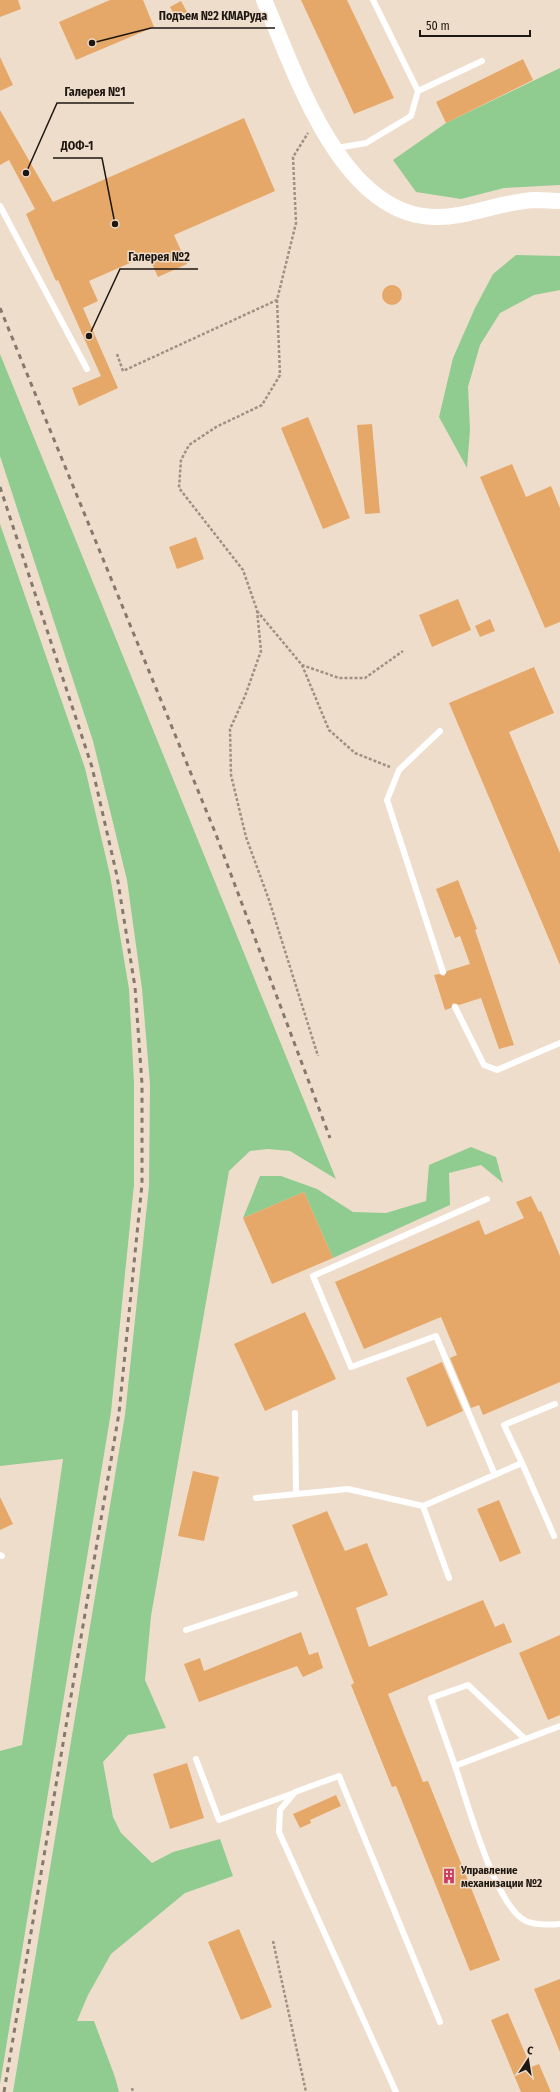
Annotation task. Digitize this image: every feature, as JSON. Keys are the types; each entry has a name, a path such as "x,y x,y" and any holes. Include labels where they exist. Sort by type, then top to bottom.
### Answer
{"street":[{"path":"264,0 316,121 333,149 357,177 380,197 407,213 434,217 473,214 535,200 560,201"}],"lane":[{"path":"333,149 366,143 411,116 418,91 373,0"},
{"path":"418,91 482,61"},
{"path":"0,206 87,369"},
{"path":"440,731 400,770 387,800 443,972"},
{"path":"456,1006 484,1065 491,1068 497,1070 560,1043"},
{"path":"487,1199 313,1276 351,1367 436,1336 495,1475"},
{"path":"554,1536 504,1426 555,1404"},
{"path":"295,1413 296,1494"},
{"path":"256,1498 348,1489 423,1506 522,1463"},
{"path":"423,1506 449,1578"},
{"path":"186,1630 295,1594"},
{"path":"525,1739 468,1685 431,1698 456,1766 489,1865 512,1909 527,1921 552,1925 560,1924"},
{"path":"456,1766 560,1726"},
{"path":"196,1759 219,1820 339,1776 440,2022"},
{"path":"295,1792 280,1810 279,1832 396,2092"}],"path":[{"path":"316,121 292,156 296,223 277,300 280,375 262,405 216,427 189,445 181,460 179,488 243,570 257,610 261,652 245,696 230,729 231,775 246,837 269,900 318,1056"},
{"path":"117,354 123,371 277,300"},
{"path":"257,610 302,665 329,730 355,754 400,770"},
{"path":"302,665 340,678 365,678 403,650"},
{"path":"273,1941 306,2092"},
{"path":"132,2088 133,2092"}],"green space":[{"path":"560,68 560,185 504,188 461,199 416,192 393,160 446,123"},
{"path":"516,255 560,256 560,290 534,295 500,313 480,345 468,387 470,430 467,468 439,417 453,358 475,308 493,274"},
{"path":"0,354 336,1179 290,1151 268,1149 250,1151 229,1171 151,1616 145,1680 166,1728 128,1735 103,1762 113,1817 121,1833 152,1863 173,1852 220,1839 233,1876 185,1893 111,1954 88,1995 77,2021 94,2021 115,2077 119,2092 13,2092 125,1415 149,1186 150,1084 142,989 127,880 93,741 0,456"},
{"path":"0,524 85,768 110,875 129,989 134,1082 134,1185 111,1412 0,2084 0,1751 22,1745 63,1459 0,1466"},
{"path":"471,1147 496,1157 503,1183 481,1165 449,1173 450,1205 333,1258 304,1192 243,1218 260,1176 281,1176 317,1189 353,1212 386,1213 426,1201 429,1165"}],"building":[{"path":"0,0 18,0 21,9 0,17"},
{"path":"110,0 143,0 154,27 76,60 59,22"},
{"path":"301,0 347,0 394,98 354,114"},
{"path":"181,1 187,12 176,18 170,7"},
{"path":"0,57 13,85 0,91"},
{"path":"523,59 533,80 446,123 436,102"},
{"path":"0,110 53,202 244,118 275,191 174,235 187,264 158,277 148,255 89,281 98,301 83,308 118,388 79,406 72,388 101,376 58,280 56,281 26,214 35,209 9,160 0,165"},
{"path":"392,285 399,288 402,295 399,302 392,305 385,302 382,295 385,288"},
{"path":"308,417 350,518 323,529 281,428"},
{"path":"372,424 380,513 365,514 357,425"},
{"path":"512,464 526,497 551,486 560,508 560,622 545,628 480,477"},
{"path":"196,537 204,559 177,569 169,547"},
{"path":"458,599 471,630 432,647 419,615"},
{"path":"490,619 495,631 480,637 475,626"},
{"path":"534,667 554,713 509,732 560,853 560,965 449,703"},
{"path":"458,880 477,929 475,930 514,1045 499,1049 481,998 459,1005 453,1003 451,1008 445,1010 434,975 439,974 444,976 447,971 470,964 460,936 455,938 436,889"},
{"path":"304,1192 333,1258 272,1284 243,1218"},
{"path":"531,1196 539,1212 541,1211 560,1256 560,1382 483,1415 479,1405 471,1408 450,1358 457,1355 441,1317 364,1349 335,1282 479,1220 485,1235 524,1218 516,1202"},
{"path":"305,1312 336,1379 265,1411 234,1344"},
{"path":"442,1362 463,1411 427,1427 406,1378"},
{"path":"193,1471 219,1477 204,1541 178,1536"},
{"path":"0,1497 13,1524 0,1530"},
{"path":"499,1500 521,1553 500,1562 477,1509"},
{"path":"327,1511 345,1551 367,1543 388,1595 356,1608 369,1647 483,1600 495,1627 504,1623 512,1642 388,1694 423,1782 428,1781 500,1960 470,1971 396,1786 392,1787 351,1685 354,1683 292,1525"},
{"path":"301,1632 309,1655 318,1652 323,1668 303,1677 297,1666 199,1702 184,1664 200,1658 204,1671"},
{"path":"560,1635 560,1715 548,1720 519,1653"},
{"path":"187,1763 204,1818 170,1829 153,1774"},
{"path":"336,1795 341,1806 310,1820 311,1823 300,1828 293,1814"},
{"path":"239,1929 272,2007 241,2020 208,1942"},
{"path":"560,1979 560,2052 534,1989"},
{"path":"508,2013 531,2067 539,2064 551,2092 521,2092 491,2020"}],"railway":[{"path":"0,308 215,832 330,1138"},
{"path":"0,487 92,767 117,876 135,987 142,1084 142,1184 119,1413 4,2092"}],"place":[{"name":"Подъем №2 КМАРуда","path":"92,43"},
{"name":"Галерея №1","path":"26,173"},
{"name":"ДОФ-1","path":"115,224"},
{"name":"Галерея №2","path":"89,336"},
{"name":"Управление механизации №2","path":"449,1876"}]}
